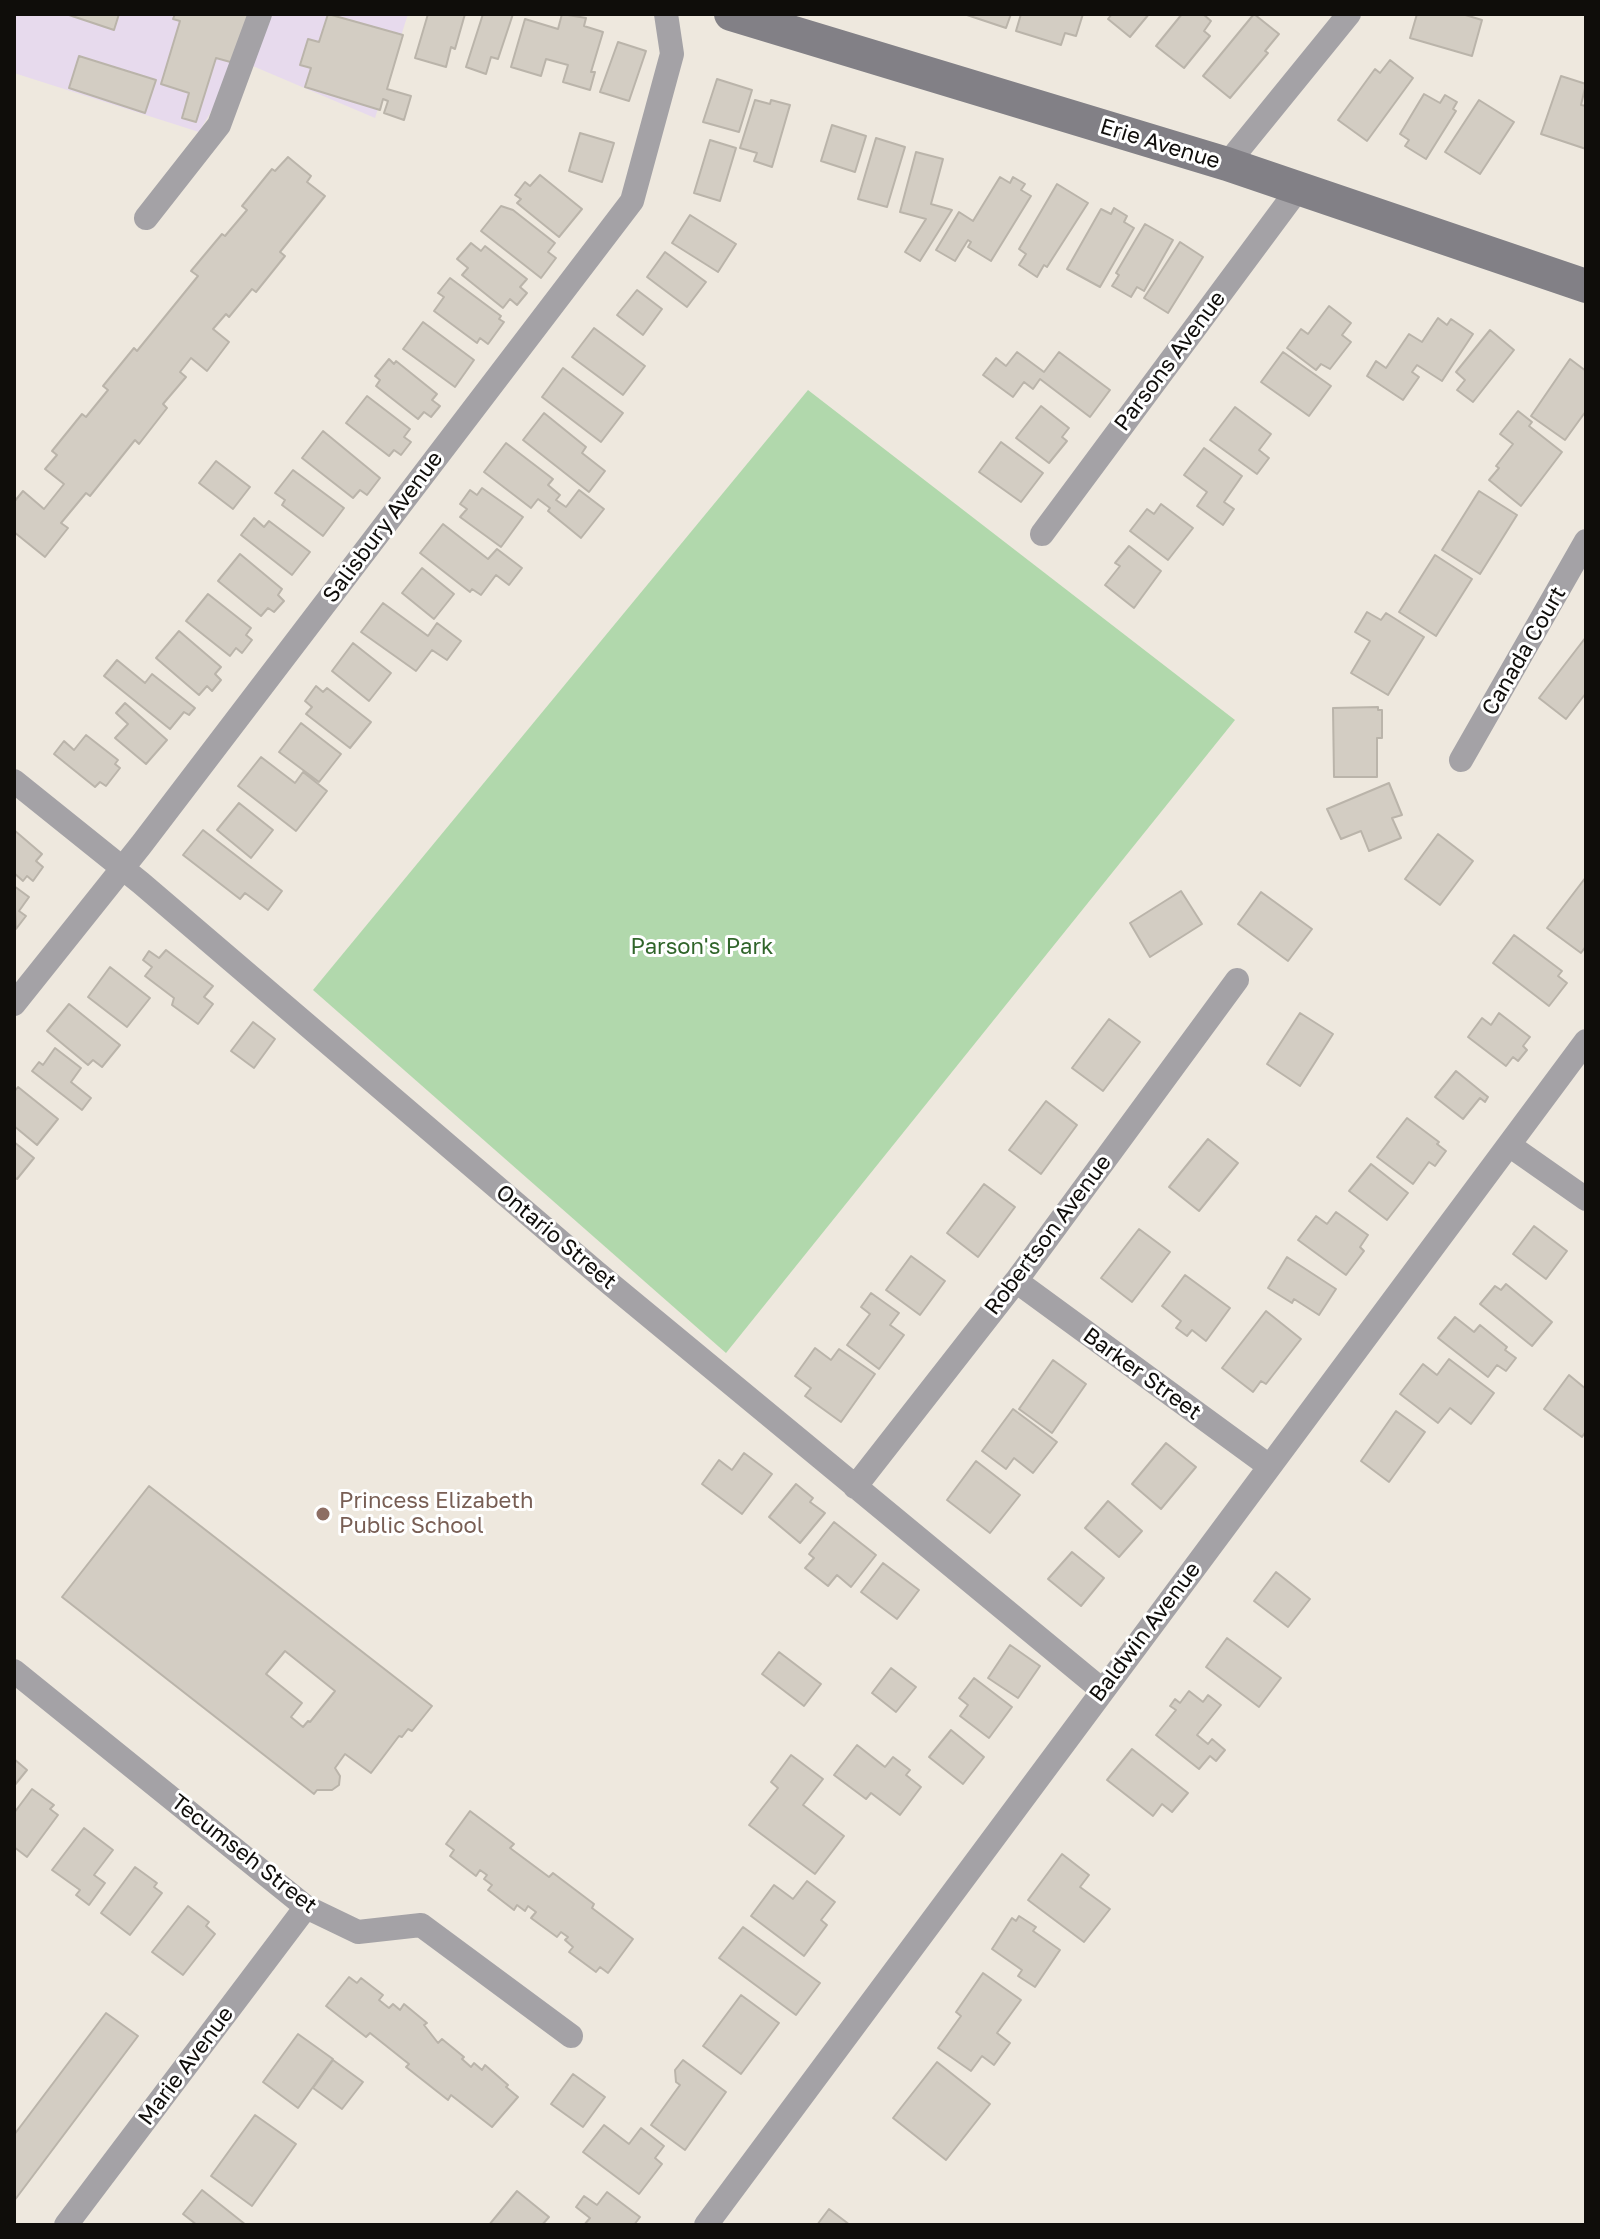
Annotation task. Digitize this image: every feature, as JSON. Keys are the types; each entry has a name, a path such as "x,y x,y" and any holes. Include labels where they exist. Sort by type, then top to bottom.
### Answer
{"main road":[{"name":"Erie Avenue","path":"731,14 1227,164 1586,286"}],"street":[{"path":"146,218 219,125 260,14"},
{"name":"Salisbury Avenue","path":"14,1004 123,868 632,201 672,54 666,14"},
{"path":"1227,164 1349,14"},
{"name":"Parsons Avenue","path":"1042,534 1298,189"},
{"name":"Canada Court","path":"1461,760 1586,541"},
{"name":"Ontario Street","path":"14,781 123,868 596,1272 1102,1690"},
{"name":"Robertson Avenue","path":"855,1487 1016,1281 1237,980"},
{"name":"Baldwin Avenue","path":"706,2225 1586,1041"},
{"path":"1509,1145 1586,1199"},
{"name":"Barker Street","path":"1016,1281 1269,1466"},
{"name":"Tecumseh Street","path":"14,1671 306,1907 358,1932 421,1925 571,2036"},
{"name":"Marie Avenue","path":"66,2225 306,1907"}],"shaded area":[{"path":"14,14 408,14 375,118 241,61 199,132 14,73"}],"green space":[{"name":"Parson's Park","path":"808,390 1235,720 726,1353 313,990"}],"building":[{"path":"66,14 119,14 114,30"},
{"path":"175,14 249,14 234,63 216,58 196,122 182,118 189,93 161,84 180,21 173,19"},
{"path":"328,14 403,35 387,89 411,96 404,120 384,113 388,101 383,99 380,110 305,87 311,68 300,65 308,39 319,42"},
{"path":"428,14 465,14 446,67 415,58"},
{"path":"483,14 513,14 498,59 491,57 486,74 466,67"},
{"path":"562,14 586,18 584,26 603,32 591,72 595,72 590,90 563,82 568,65 546,59 541,76 511,67 525,19 558,29"},
{"path":"964,14 1011,14 1006,28"},
{"path":"1021,14 1083,14 1076,36 1065,33 1061,45 1016,31"},
{"path":"1112,14 1149,14 1130,37 1108,19"},
{"path":"1182,14 1203,14 1211,21 1204,31 1210,36 1184,68 1156,46"},
{"path":"1254,14 1279,34 1265,51 1268,53 1230,98 1203,76"},
{"path":"1417,14 1462,14 1482,20 1472,56 1410,38"},
{"path":"618,42 646,51 629,101 600,92"},
{"path":"79,56 156,80 145,113 69,88"},
{"path":"1390,60 1413,78 1367,141 1338,120 1375,69 1380,73"},
{"path":"1561,76 1586,84 1581,105 1586,106 1586,149 1541,134"},
{"path":"717,79 752,90 739,132 703,122"},
{"path":"1424,94 1440,103 1445,95 1457,102 1453,109 1456,111 1426,159 1405,146 1409,140 1400,134"},
{"path":"755,100 790,105 772,167 754,161 757,153 740,148"},
{"path":"1479,100 1514,122 1480,174 1445,152"},
{"path":"832,125 866,136 855,172 821,161"},
{"path":"580,133 614,143 602,182 569,171"},
{"path":"876,138 905,147 887,207 858,199"},
{"path":"710,140 736,148 720,201 694,193"},
{"path":"916,152 943,159 931,204 952,210 920,261 905,252 926,219 900,212"},
{"path":"288,157 311,176 307,182 325,196 280,252 285,256 256,292 252,289 229,317 226,314 213,329 229,342 207,371 191,358 180,372 186,377 163,404 167,408 139,444 135,440 90,496 86,493 61,523 68,528 45,557 14,532 14,502 23,491 44,509 64,484 45,469 57,455 52,451 82,414 86,417 108,390 103,386 134,348 137,351 198,276 191,271 247,210 242,206 272,169 275,171"},
{"path":"540,175 582,209 559,237 517,203 521,199 515,195 525,182 530,186"},
{"path":"1000,177 1010,183 1013,177 1025,184 1021,190 1031,196 991,261 968,247 971,242 968,240 955,261 936,250 959,212 973,221"},
{"path":"1057,184 1088,203 1047,267 1044,265 1037,277 1019,265 1026,254 1019,249"},
{"path":"501,206 513,210 555,243 548,252 556,258 541,278 481,231"},
{"path":"1114,208 1127,216 1124,222 1134,228 1100,287 1067,269 1101,209 1111,214"},
{"path":"690,215 736,244 718,272 672,243"},
{"path":"1145,224 1173,240 1144,291 1137,287 1131,297 1112,286 1119,275 1116,273"},
{"path":"1180,242 1203,257 1168,313 1144,298"},
{"path":"471,243 481,251 485,246 527,279 520,287 527,293 517,305 510,299 503,308 462,275 468,268 457,259"},
{"path":"665,252 706,282 687,307 647,277"},
{"path":"450,278 501,316 499,319 504,322 488,344 480,338 477,343 434,311 444,297 438,293"},
{"path":"637,290 662,309 643,335 617,315"},
{"path":"1329,306 1351,323 1342,335 1351,342 1330,369 1321,364 1316,370 1287,348 1301,329 1308,334"},
{"path":"1438,318 1447,325 1451,319 1473,334 1442,381 1417,365 1412,372 1419,377 1403,400 1367,376 1376,361 1386,368 1409,334 1422,342"},
{"path":"423,322 474,360 455,387 403,349"},
{"path":"594,328 645,366 623,395 572,357"},
{"path":"1490,330 1514,350 1473,402 1457,390 1465,380 1456,372"},
{"path":"1017,352 1044,372 1059,352 1110,390 1090,417 1040,379 1033,389 1024,382 1013,397 983,375 996,358 1006,366"},
{"path":"1283,352 1331,386 1309,416 1261,382"},
{"path":"389,359 394,364 396,361 437,394 432,400 440,406 431,417 424,412 418,419 376,386 380,380 375,376"},
{"path":"1570,359 1586,371 1586,411 1565,440 1531,416"},
{"path":"563,368 623,413 601,442 542,397"},
{"path":"367,396 410,429 404,437 411,442 401,455 394,450 389,456 346,423"},
{"path":"1041,406 1069,428 1062,437 1067,441 1049,463 1016,438"},
{"path":"1235,407 1271,434 1259,450 1269,458 1257,474 1210,440"},
{"path":"1518,411 1532,422 1529,426 1562,452 1521,506 1489,480 1513,444 1500,434"},
{"path":"544,413 586,447 582,453 605,471 589,492 523,440"},
{"path":"323,431 380,478 367,495 360,490 353,498 302,458"},
{"path":"1001,442 1043,473 1021,502 979,472"},
{"path":"506,443 553,479 548,485 560,495 556,500 566,507 579,490 604,509 581,538 538,499 531,508 484,472"},
{"path":"1204,448 1242,476 1224,502 1234,509 1223,525 1197,506 1207,492 1184,475"},
{"path":"216,461 250,487 233,509 199,483"},
{"path":"293,470 344,508 323,536 282,505 285,500 275,493"},
{"path":"482,488 523,517 501,547 460,517 467,509 460,504 470,490 477,495"},
{"path":"1479,491 1517,515 1480,574 1442,550"},
{"path":"1161,504 1193,528 1168,560 1130,531 1147,509 1154,514"},
{"path":"254,518 264,527 269,521 310,552 292,575 241,535"},
{"path":"443,524 488,559 497,549 522,568 509,585 496,575 481,595 472,589 470,592 420,553"},
{"path":"1129,546 1161,571 1134,608 1105,585 1120,566 1115,563"},
{"path":"240,554 282,589 278,595 284,601 274,612 268,608 261,616 218,581"},
{"path":"1435,555 1472,579 1436,636 1399,612"},
{"path":"422,568 454,594 434,619 402,593"},
{"path":"208,594 251,628 246,635 252,640 242,653 236,648 230,656 186,621"},
{"path":"383,603 428,636 437,623 461,641 447,660 432,650 416,671 361,632"},
{"path":"1367,612 1381,620 1386,613 1424,637 1388,695 1351,673 1370,641 1355,632"},
{"path":"179,631 221,667 215,674 221,680 212,691 207,686 199,695 156,658"},
{"path":"1586,637 1586,693 1566,719 1539,698"},
{"path":"353,643 391,673 369,701 332,671"},
{"path":"117,660 145,683 152,674 195,708 189,715 184,712 170,729 104,676"},
{"path":"316,686 323,692 327,688 371,722 350,748 306,714 312,707 305,701"},
{"path":"125,703 167,740 146,764 115,738 128,724 116,713"},
{"path":"1378,707 1382,710 1382,738 1377,738 1377,777 1334,777 1333,708"},
{"path":"301,723 341,754 319,782 279,752"},
{"path":"86,735 118,760 115,764 120,768 106,786 100,782 95,787 54,754 64,741 74,750"},
{"path":"261,757 295,783 303,772 327,791 296,831 238,786"},
{"path":"1389,783 1402,815 1392,818 1401,838 1369,851 1361,831 1341,839 1327,809"},
{"path":"239,803 273,830 251,858 217,830"},
{"path":"14,830 42,854 36,861 43,867 33,881 27,876 23,881 14,873"},
{"path":"203,830 282,891 268,910 245,893 240,899 183,855"},
{"path":"1438,834 1473,861 1440,905 1405,879"},
{"path":"1586,877 1586,946 1581,953 1547,928"},
{"path":"14,886 29,897 19,911 26,916 16,929"},
{"path":"1181,891 1202,924 1150,957 1130,923"},
{"path":"1261,892 1312,929 1288,961 1238,924"},
{"path":"1514,935 1562,971 1558,976 1567,983 1549,1006 1493,963"},
{"path":"166,950 213,986 204,997 213,1004 198,1024 172,1005 174,998 145,976 152,967 143,960 149,951 159,958"},
{"path":"110,967 150,998 127,1027 88,997"},
{"path":"69,1004 120,1045 102,1067 93,1060 88,1065 47,1031"},
{"path":"1300,1013 1333,1034 1300,1086 1267,1064"},
{"path":"1499,1013 1530,1037 1523,1046 1527,1050 1518,1061 1513,1057 1506,1066 1468,1037 1482,1018 1491,1025"},
{"path":"1109,1019 1140,1042 1103,1091 1072,1068"},
{"path":"253,1022 275,1039 254,1068 231,1051"},
{"path":"55,1048 81,1068 71,1082 91,1098 82,1110 32,1071 39,1062 43,1065"},
{"path":"1456,1071 1488,1097 1485,1102 1480,1098 1463,1119 1435,1097"},
{"path":"18,1087 58,1119 37,1145 14,1126 14,1092"},
{"path":"1046,1101 1077,1125 1041,1174 1009,1150"},
{"path":"1407,1118 1446,1151 1435,1166 1429,1162 1413,1184 1377,1157"},
{"path":"1208,1139 1238,1163 1199,1211 1169,1187"},
{"path":"14,1142 34,1158 17,1179 14,1177"},
{"path":"1371,1164 1408,1193 1387,1220 1349,1191"},
{"path":"984,1184 1015,1207 978,1257 947,1233"},
{"path":"1336,1212 1368,1235 1360,1247 1364,1251 1346,1275 1298,1240 1316,1216 1327,1224"},
{"path":"1534,1226 1567,1251 1546,1279 1513,1254"},
{"path":"1139,1229 1170,1252 1132,1302 1101,1278"},
{"path":"911,1256 945,1281 920,1315 886,1290"},
{"path":"1287,1257 1336,1289 1319,1315 1294,1299 1292,1303 1268,1288"},
{"path":"1185,1275 1230,1308 1206,1341 1192,1330 1187,1336 1176,1328 1181,1321 1162,1306"},
{"path":"1506,1284 1552,1322 1532,1346 1480,1304 1495,1286 1501,1290"},
{"path":"871,1293 899,1313 890,1325 904,1335 879,1369 847,1345 870,1314 861,1307"},
{"path":"1266,1311 1301,1339 1266,1384 1261,1381 1253,1392 1222,1368"},
{"path":"1455,1317 1474,1332 1480,1325 1507,1347 1505,1350 1516,1358 1506,1371 1497,1365 1488,1377 1438,1338"},
{"path":"815,1348 831,1360 839,1349 875,1374 841,1422 805,1396 811,1388 795,1376"},
{"path":"1449,1359 1494,1393 1471,1424 1450,1408 1438,1423 1400,1394 1423,1364 1437,1375"},
{"path":"1053,1360 1086,1384 1052,1433 1019,1409"},
{"path":"1569,1375 1586,1389 1586,1431 1582,1437 1544,1409"},
{"path":"1013,1409 1057,1442 1033,1473 1014,1458 1006,1469 982,1451"},
{"path":"1396,1411 1425,1432 1389,1482 1361,1461"},
{"path":"1166,1443 1196,1467 1161,1509 1132,1484"},
{"path":"744,1453 772,1474 742,1514 702,1484 719,1460 732,1470"},
{"path":"976,1461 1020,1495 990,1533 947,1500"},
{"path":"796,1484 813,1498 810,1502 825,1513 800,1543 769,1517"},
{"path":"149,1486 432,1706 412,1731 408,1729 402,1737 399,1736 371,1773 345,1754 335,1768 340,1776 339,1785 332,1790 317,1790 314,1794 62,1597","holes":["285,1651 335,1691 303,1727 291,1717 302,1703 266,1674"]},
{"path":"1108,1501 1142,1531 1119,1557 1085,1528"},
{"path":"834,1522 876,1555 851,1587 837,1575 828,1586 805,1568 814,1558 809,1554"},
{"path":"1072,1552 1104,1578 1081,1606 1048,1579"},
{"path":"883,1563 919,1590 897,1619 861,1592"},
{"path":"1276,1572 1310,1599 1288,1627 1254,1601"},
{"path":"1227,1638 1281,1678 1259,1707 1206,1667"},
{"path":"1010,1645 1040,1666 1018,1698 988,1678"},
{"path":"779,1652 821,1684 804,1706 762,1674"},
{"path":"891,1668 916,1687 896,1712 872,1693"},
{"path":"974,1678 1012,1707 989,1738 960,1716 968,1705 959,1698"},
{"path":"1189,1691 1203,1702 1208,1695 1221,1705 1197,1735 1208,1744 1212,1739 1225,1750 1216,1761 1210,1756 1199,1769 1156,1735 1176,1710 1170,1706 1175,1699 1180,1703"},
{"path":"951,1730 984,1757 963,1784 929,1757"},
{"path":"857,1745 885,1767 893,1757 910,1770 906,1775 921,1787 900,1815 871,1793 866,1799 834,1775"},
{"path":"1132,1749 1188,1793 1172,1812 1162,1804 1153,1816 1107,1780"},
{"path":"791,1755 823,1779 803,1805 844,1836 815,1874 749,1825 778,1788 771,1782"},
{"path":"14,1759 27,1770 14,1786"},
{"path":"32,1789 54,1805 50,1809 58,1815 27,1857 14,1847 14,1813"},
{"path":"470,1811 514,1844 510,1848 549,1877 553,1873 633,1939 608,1973 600,1967 596,1972 569,1952 573,1947 565,1940 568,1937 561,1932 557,1937 531,1918 536,1912 528,1906 525,1911 517,1905 514,1910 488,1890 492,1885 484,1879 487,1875 480,1870 476,1876 450,1856 454,1850 446,1844"},
{"path":"84,1828 113,1850 94,1875 105,1883 89,1905 76,1895 80,1890 52,1870"},
{"path":"1062,1854 1089,1875 1080,1887 1110,1909 1084,1942 1028,1900"},
{"path":"135,1867 157,1883 154,1887 162,1893 130,1935 101,1913"},
{"path":"807,1881 835,1902 821,1920 827,1925 804,1956 751,1916 774,1885 793,1899"},
{"path":"188,1906 209,1922 206,1926 215,1934 183,1975 152,1952"},
{"path":"1019,1916 1036,1927 1033,1931 1060,1950 1035,1987 1018,1976 1022,1970 992,1949 1012,1918 1016,1921"},
{"path":"743,1927 820,1983 796,2015 719,1958"},
{"path":"983,1973 1021,2000 997,2033 1010,2043 994,2065 982,2056 971,2071 938,2048 961,2016 956,2012"},
{"path":"349,1977 357,1983 361,1978 383,1995 379,2000 389,2008 393,2004 400,2010 404,2004 427,2023 424,2025 438,2043 442,2039 471,2067 474,2063 482,2070 485,2065 518,2097 492,2127 451,2095 448,2100 370,2033 366,2037 326,2006"},
{"path":"741,1995 779,2023 741,2074 703,2046"},
{"path":"106,2013 138,2036 14,2201 14,2135"},
{"path":"298,2034 333,2059 298,2108 263,2082"},
{"path":"333,2060 363,2082 342,2109 313,2088"},
{"path":"683,2060 726,2092 685,2150 651,2125 680,2085 676,2082 675,2070"},
{"path":"937,2062 990,2104 946,2160 893,2118"},
{"path":"573,2074 605,2097 583,2127 551,2104"},
{"path":"255,2115 296,2144 252,2206 211,2176"},
{"path":"604,2125 629,2144 641,2128 664,2146 655,2158 662,2164 639,2194 583,2152"},
{"path":"202,2190 246,2225 197,2225 183,2214"},
{"path":"517,2191 549,2217 542,2225 489,2225"},
{"path":"607,2192 640,2217 634,2225 584,2225 590,2218 576,2207 584,2196 597,2205"},
{"path":"829,2209 850,2225 817,2225"}],"place":[{"name":"Princess Elizabeth Public School","path":"323,1514"}]}
